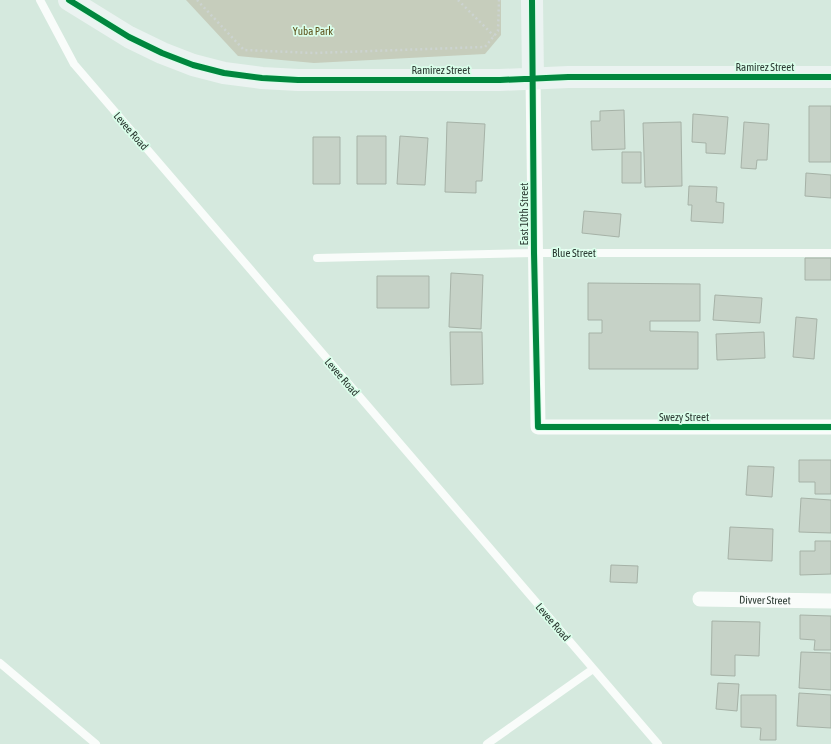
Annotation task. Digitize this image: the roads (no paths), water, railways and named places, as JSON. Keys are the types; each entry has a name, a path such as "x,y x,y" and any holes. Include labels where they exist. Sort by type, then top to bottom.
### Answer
{"street":[{"name":"Ramirez Street","path":"69,0 129,37 162,53 193,65 224,73 298,80 500,80 568,76 831,77"},
{"name":"East 10th Street","path":"532,0 534,253 538,427"},
{"name":"Swezy Street","path":"538,427 831,427"},
{"name":"Divver Street","path":"700,599 831,601"}],"lane":[{"name":"Levee Road","path":"40,0 74,64 658,744"},
{"name":"Blue Street","path":"317,258 534,253 831,253"},
{"path":"0,664 96,744"},
{"path":"487,744 593,669"}],"park label":[{"name":"Yuba Park","path":"313,31"}]}
